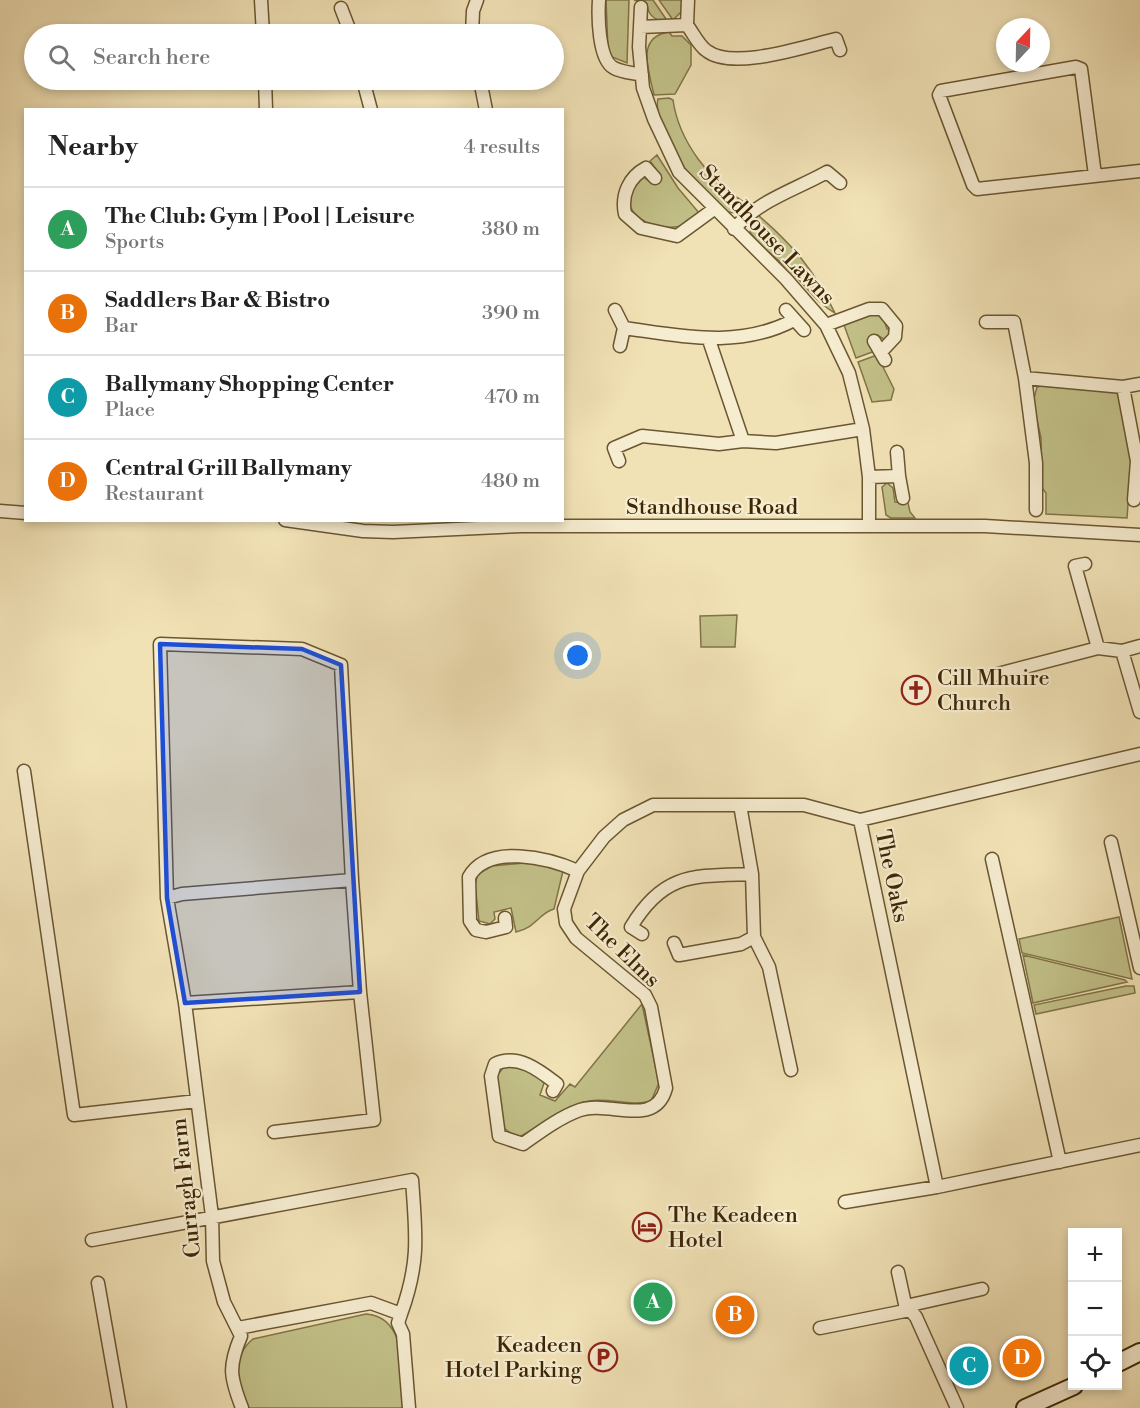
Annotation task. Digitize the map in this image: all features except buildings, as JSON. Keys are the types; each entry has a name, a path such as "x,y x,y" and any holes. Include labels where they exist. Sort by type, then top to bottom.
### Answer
{"main road":[{"path":"1122,1361 1140,1352"},
{"path":"1025,1408 1068,1389"}],"street":[{"path":"261,0 262,24"},
{"path":"472,24 473,11 477,0"},
{"path":"599,0 601,41 605,59 614,69 642,75"},
{"path":"687,0 687,25 706,51 721,58 754,57 837,39 840,50"},
{"name":"Standhouse Lawns","path":"641,7 643,88 654,119 679,172 786,279 826,325 849,373 863,429 869,477 869,526"},
{"path":"341,8 347,24"},
{"path":"640,27 687,25"},
{"path":"1095,176 1081,69 1076,67 940,91 939,95 973,185 977,189 983,190 1140,171"},
{"path":"265,90 266,108"},
{"path":"366,90 370,108"},
{"path":"482,90 486,108"},
{"path":"655,178 646,168 635,174 625,194 625,214 641,228 677,236 714,209"},
{"path":"734,229 745,216 771,199 828,172 840,183"},
{"path":"826,325 869,309 882,309 896,326 895,337 880,351"},
{"path":"615,310 624,328 620,346"},
{"path":"624,328 709,340 771,332 790,315 804,330"},
{"path":"986,322 1014,322 1025,378 1036,463 1036,510"},
{"path":"709,340 743,441"},
{"path":"1025,378 1123,387 1140,384"},
{"path":"1123,387 1137,461 1134,500"},
{"path":"619,461 614,448 642,436 719,444 743,441 776,443 863,429"},
{"path":"897,452 903,498"},
{"path":"869,477 899,476"},
{"path":"0,511 24,513"},
{"name":"Standhouse Road","path":"300,522 373,532 521,523 985,526 1140,535"},
{"path":"1086,564 1075,566 1098,648"},
{"name":"Curragh Farm","path":"238,1328 224,1302 213,1261 212,1216 185,1003 167,898 160,644 302,649 341,665 352,880"},
{"path":"994,675 1098,648 1122,651 1140,646"},
{"path":"1122,651 1140,712"},
{"name":"The Oaks","path":"937,1187 860,820 1140,754"},
{"path":"24,771 74,1115 197,1101"},
{"name":"The Elms","path":"553,1091 557,1084 535,1068 517,1062 502,1061 495,1064 491,1076 499,1136 523,1144 580,1110 597,1108 644,1110 657,1107 663,1100 666,1088 651,1007 645,994 576,938 566,923 564,909 578,872 604,837 623,820 653,805 804,805 860,820"},
{"path":"740,806 752,874 754,937 769,966 791,1070"},
{"path":"1111,842 1140,968"},
{"path":"505,918 506,927 486,932 476,930 470,921 469,877 482,862 501,857 554,860 578,872"},
{"path":"992,859 1060,1162"},
{"path":"642,934 631,927 641,910 672,883 694,877 752,874"},
{"path":"167,898 183,894 352,880 360,992 374,1120 274,1132"},
{"path":"674,943 679,955 741,944 754,937"},
{"path":"185,1003 360,992"},
{"path":"845,1202 937,1187 1140,1145"},
{"path":"92,1240 412,1180 417,1247 410,1288 399,1323 403,1334 409,1408"},
{"path":"898,1272 908,1308 916,1317 954,1407"},
{"path":"98,1283 120,1408"},
{"path":"820,1328 982,1289"},
{"path":"242,1408 231,1379 231,1365 241,1336 238,1328 371,1303 401,1314"}],"highlighted area":[{"path":"160,644 302,649 341,665 360,992 185,1003 167,898"}],"shaded area":[{"path":"606,0 629,0 627,63 612,57 608,49"},
{"path":"634,0 653,0 668,22 656,19 649,12 647,4"},
{"path":"659,0 683,0 681,12 673,20"},
{"path":"669,32 672,36 682,36 691,45 691,65 675,94 654,95 648,66 648,48 658,35"},
{"path":"658,99 673,100 682,131 698,159 720,184 745,203 737,213 727,212 685,169 659,116"},
{"path":"657,155 678,188 700,214 684,225 668,227 651,224 631,209 629,199 634,182 643,177 652,183 661,176 650,161"},
{"path":"758,215 782,237 811,271 835,313 818,300 750,232 753,219"},
{"path":"873,312 882,313 887,329 891,329 887,341 877,335 870,340 875,351 856,358 844,325 848,320"},
{"path":"877,355 894,389 891,400 872,402 858,362"},
{"path":"1045,385 1115,391 1119,396 1131,462 1127,518 1046,514 1046,493 1042,488 1041,438 1033,402 1037,387"},
{"path":"887,483 893,488 895,502 908,503 910,512 915,518 891,518 886,515 882,487"},
{"path":"737,615 735,647 701,647 700,616"},
{"path":"536,862 563,871 554,909 529,927 516,932 511,908 494,912 495,919 490,924 479,921 475,884 478,874 492,866"},
{"path":"1119,917 1132,979 1022,953 1019,939"},
{"path":"1023,955 1125,980 1127,982 1033,1003"},
{"path":"1134,986 1135,993 1036,1014 1034,1005"},
{"path":"642,1004 659,1083 651,1101 635,1103 589,1101 571,1106 521,1136 513,1135 504,1128 497,1076 505,1065 521,1067 537,1075 544,1083 540,1095 555,1101 570,1084 575,1087"},
{"path":"366,1314 380,1318 390,1325 396,1337 402,1365 404,1408 248,1408 239,1380 238,1363 253,1339"}],"place":[{"name":"Cill Mhuire Church","path":"916,690"},
{"name":"The Keadeen Hotel","path":"647,1227"},
{"name":"The Club: Gym | Pool | Leisure","path":"653,1302"},
{"name":"Saddlers Bar & Bistro","path":"735,1315"},
{"name":"Keadeen Hotel Parking","path":"603,1357"},
{"name":"Central Grill Ballymany","path":"1022,1358"},
{"name":"Ballymany Shopping Center","path":"969,1366"}]}
